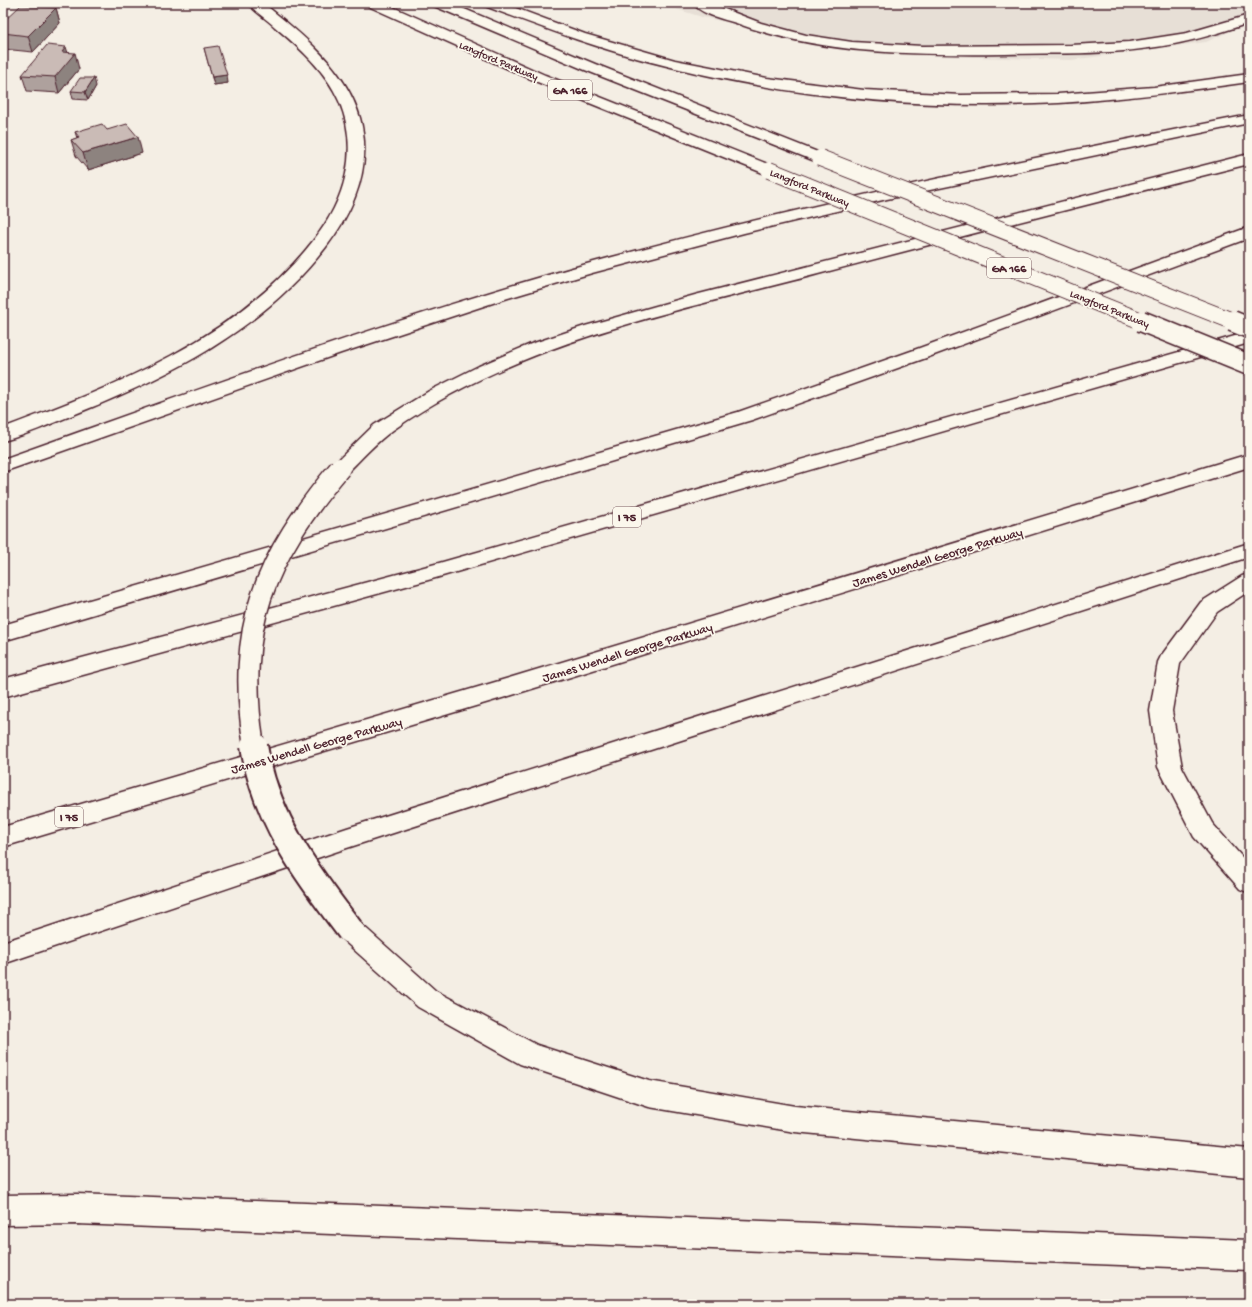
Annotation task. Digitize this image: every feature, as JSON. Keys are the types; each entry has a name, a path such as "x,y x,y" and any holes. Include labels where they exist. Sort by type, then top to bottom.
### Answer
{"main road":[{"path":"3,435 88,403 129,385 166,366 225,332 268,299 286,283 320,245 335,223 347,201 354,180 357,160 357,137 352,116 336,82 317,60 255,3"},
{"name":"Langford Parkway","path":"373,3 540,78 1249,365"},
{"name":"GA 166","path":"439,3 590,67 1249,328"},
{"path":"490,3 559,31 623,52 736,77 825,90 918,98 1010,100 1101,97 1186,89 1249,78"},
{"path":"704,5 758,27 805,39 861,48 923,51 1092,48 1150,44 1210,32 1249,19"},
{"path":"3,466 361,340 484,300 668,247 803,214 953,180 1249,119"},
{"path":"1249,159 895,248 618,322 536,348 474,374 427,399 385,427 340,468 314,499 288,536 272,568 256,609 249,653 249,704 253,752 270,807 297,858 350,930 427,999 530,1055 649,1094 795,1119 1249,1163"},
{"path":"3,633 745,416 934,349 1249,232"},
{"name":"I 75","path":"3,688 439,570 1249,337"},
{"name":"James Wendell George Parkway","path":"3,837 509,688 1249,460"},
{"path":"3,953 347,838 1249,550"},
{"path":"1249,581 1209,607 1169,662 1161,711 1170,767 1188,802 1203,830 1249,882"},
{"path":"3,1210 77,1209 1249,1255"}],"shaded area":[{"path":"657,3 1249,3 1249,23 1206,42 1071,60 875,54 702,17"}],"building":[{"path":"21,5 56,8 28,36 3,33 3,22"},
{"path":"47,45 66,47 62,52 75,53 55,77 22,75"},
{"path":"218,46 227,75 212,77 204,48"},
{"path":"80,78 94,78 85,92 71,91"},
{"path":"102,124 107,130 127,124 138,137 83,153 71,140 79,137 75,132"}]}
